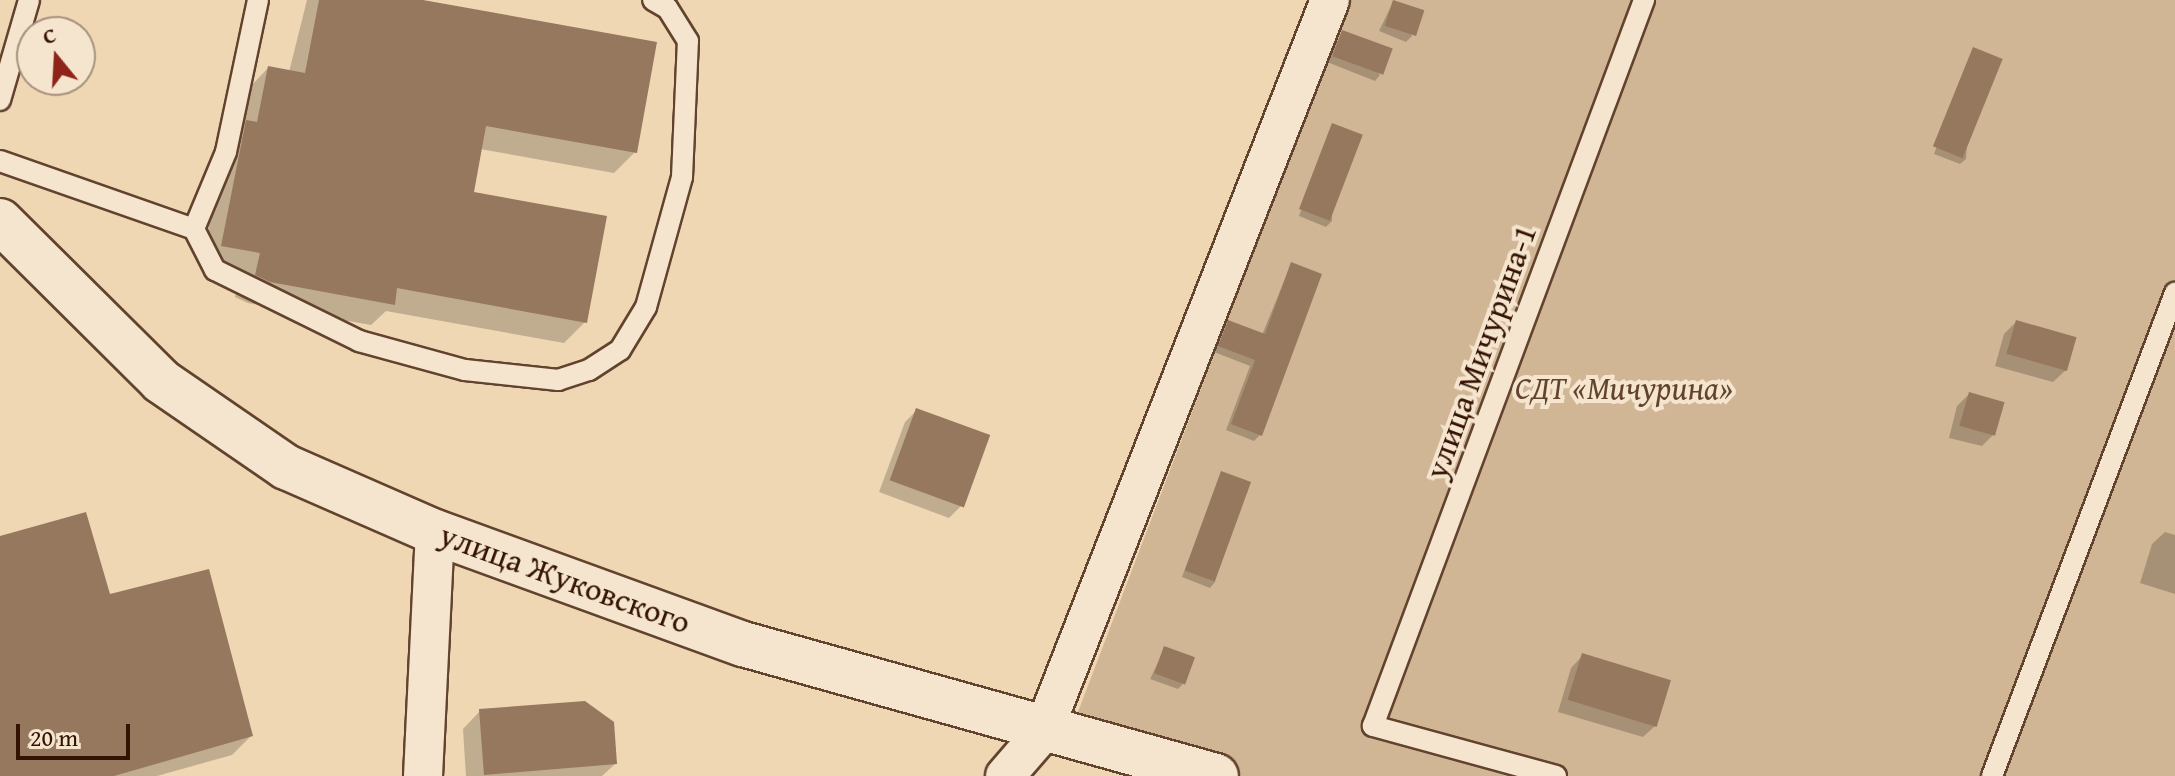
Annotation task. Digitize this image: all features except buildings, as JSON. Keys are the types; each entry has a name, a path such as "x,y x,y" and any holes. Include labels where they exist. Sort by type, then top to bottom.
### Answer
{"main road":[{"name":"улица Жуковского","path":"0,221 161,381 286,467 435,532 743,644 1043,732 1216,776"}],"street":[{"path":"1005,776 1043,732 1330,0"},
{"path":"414,774 435,532"}],"lane":[{"path":"0,100 29,0"},
{"path":"194,229 226,152 258,0"},
{"path":"0,161 194,229 215,270 359,341 465,370 558,380 589,370 620,350 646,307 682,177 688,41 667,8 653,0"},
{"name":"улица Мичурина-1","path":"1556,776 1373,726 1644,0"},
{"path":"1992,776 2175,293"}],"green space":[{"name":"СДТ «Мичурина»","path":"1349,0 2175,0 2175,776 1159,776 1073,725"}]}
